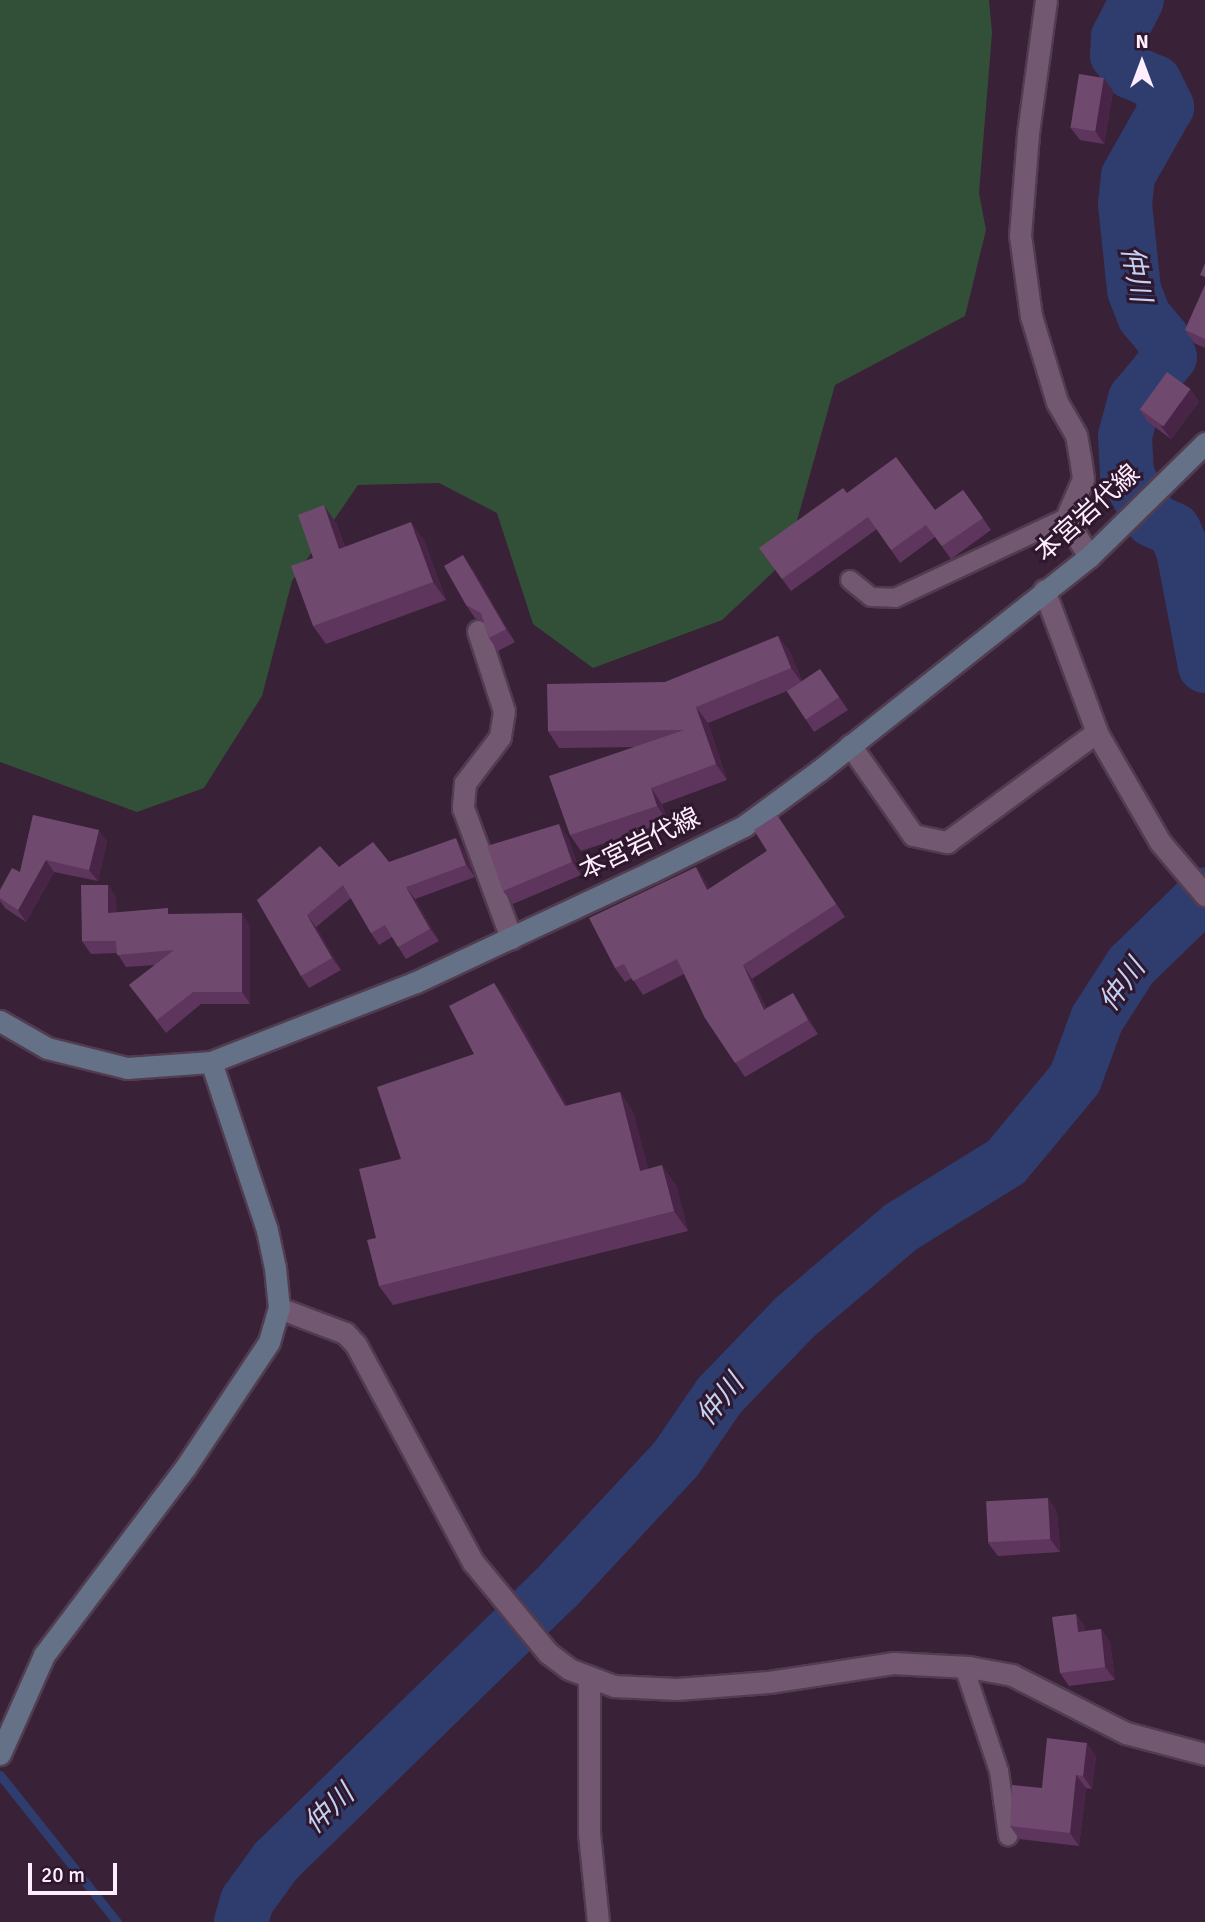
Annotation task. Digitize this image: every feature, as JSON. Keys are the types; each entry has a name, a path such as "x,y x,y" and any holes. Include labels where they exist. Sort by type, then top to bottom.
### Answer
{"main road":[{"name":"本宮岩代線","path":"0,1021 47,1048 127,1068 211,1062 416,982 511,938 744,825 1089,556 1205,443"},
{"path":"0,1754 44,1655 186,1468 269,1342 279,1308 267,1230 211,1062"}],"street":[{"path":"1046,0 1028,134 1020,235 1031,316 1057,402 1076,435 1080,457 1083,479 1066,518 1089,556"},
{"path":"1044,590 1097,732 1160,842 1205,895"},
{"path":"478,631 504,711 500,737 465,783 463,808 511,938"},
{"path":"850,745 913,835 947,842 1097,732"},
{"path":"279,1308 345,1333 356,1346 453,1529 492,1590 548,1653 589,1678 627,1688 677,1689 769,1682 893,1663 964,1667 1012,1675 1126,1733 1205,1754"},
{"path":"589,1678 589,1833 598,1922"}],"lane":[{"path":"850,580 871,597 895,598 1066,518"},
{"path":"964,1667 999,1771 1008,1836"}],"green space":[{"path":"0,0 989,0 992,33 979,193 986,230 965,316 835,385 786,560 722,620 593,668 533,624 497,513 439,483 358,485 292,581 262,696 204,788 137,812 0,762"}],"building":[{"path":"1079,74 1104,78 1095,131 1071,127"},
{"path":"1205,263 1205,277 1200,275"},
{"path":"1205,285 1205,339 1185,330"},
{"path":"1167,372 1190,389 1163,426 1140,409"},
{"path":"896,457 935,510 963,490 983,518 942,546 926,525 891,550 868,517 782,579 759,548 843,488 847,493"},
{"path":"324,505 339,549 411,522 433,582 313,626 291,566 313,558 298,515"},
{"path":"463,555 506,629 489,638 481,613 466,605 444,566"},
{"path":"778,636 791,668 696,707 716,764 651,788 657,806 570,835 549,776 684,730 548,731 547,684 665,682"},
{"path":"820,669 839,697 806,720 787,691"},
{"path":"33,815 99,830 89,870 46,860 18,910 0,898 0,890 12,868 20,872"},
{"path":"777,815 836,904 743,965 764,1010 793,993 808,1020 735,1063 705,1018 677,959 633,981 624,964 615,968 589,918 696,867 707,890 767,851 754,830"},
{"path":"559,824 572,862 503,891 487,846"},
{"path":"456,838 466,865 406,887 430,929 398,947 385,925 371,933 343,885 307,915 332,958 301,976 257,900 320,846 339,867 373,842 389,862"},
{"path":"81,885 108,885 108,913 168,908 168,914 242,913 242,992 193,992 157,1020 129,985 174,950 117,955 116,941 82,941"},
{"path":"494,983 565,1106 620,1092 640,1171 662,1165 674,1211 379,1286 367,1240 376,1238 359,1169 401,1159 377,1087 474,1054 449,1006"},
{"path":"1048,1498 1050,1539 988,1542 986,1501"},
{"path":"1076,1614 1078,1632 1101,1629 1105,1667 1060,1673 1052,1617"},
{"path":"1047,1738 1087,1743 1083,1776 1076,1775 1070,1833 1010,1826 1012,1785 1042,1788"}],"waterway":[{"name":"仲川","path":"1137,0 1118,37 1117,55 1131,72 1155,82 1167,107 1128,176 1125,204 1134,290 1144,316 1163,339 1170,357 1135,399 1125,436 1127,475 1152,520 1174,530 1183,550 1205,666"},
{"name":"仲川","path":"241,1922 247,1901 276,1861 557,1587 676,1459 719,1396 794,1318 901,1227 1006,1162 1075,1079 1097,1019 1131,966 1205,894"},
{"path":"0,1775 117,1922"}]}
